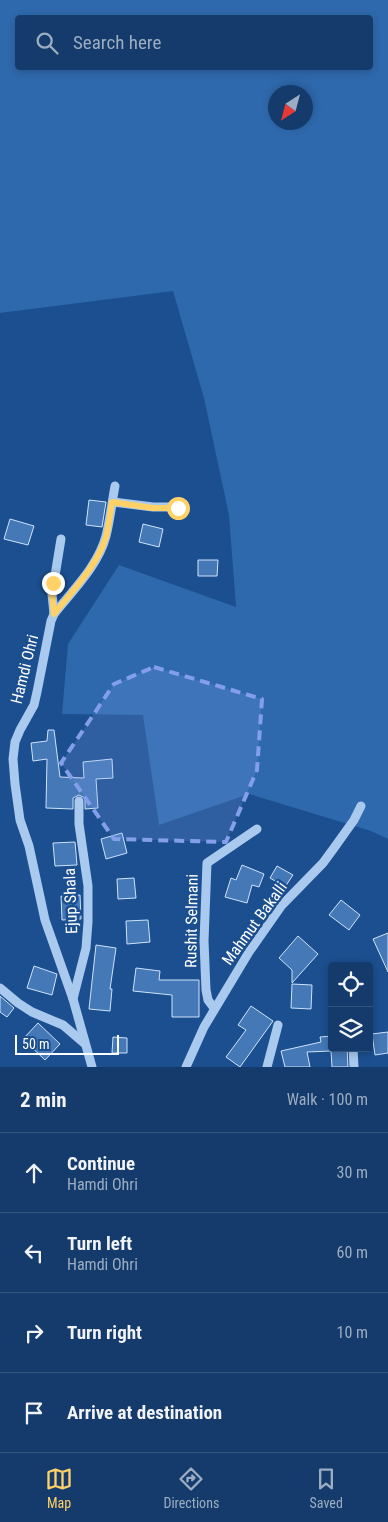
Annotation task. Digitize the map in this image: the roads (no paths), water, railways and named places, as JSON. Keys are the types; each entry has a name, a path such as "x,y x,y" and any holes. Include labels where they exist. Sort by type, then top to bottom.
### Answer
{"street":[{"name":"Hamdi Ohri","path":"92,1067 73,999 45,920 29,846 20,820 13,759 18,736 34,705 38,692 48,632 54,614 79,584 102,547 106,537 115,486"},
{"path":"112,502 153,508 178,508"},
{"path":"54,614 52,594 61,539"},
{"name":"Ejup Shala","path":"73,999 86,948 88,922 88,886 79,824 79,801"},
{"name":"Mahmut Bakalli","path":"186,1067 199,1036 214,1008 249,952 282,905 322,863 354,820 361,806"},
{"name":"Rushit Selmani","path":"214,1008 208,1000 206,990 204,941 207,863 257,829"},
{"path":"0,988 32,1012 63,1026 84,1043"},
{"path":"267,1067 278,1025"},
{"path":"352,1052 354,1067"}]}
